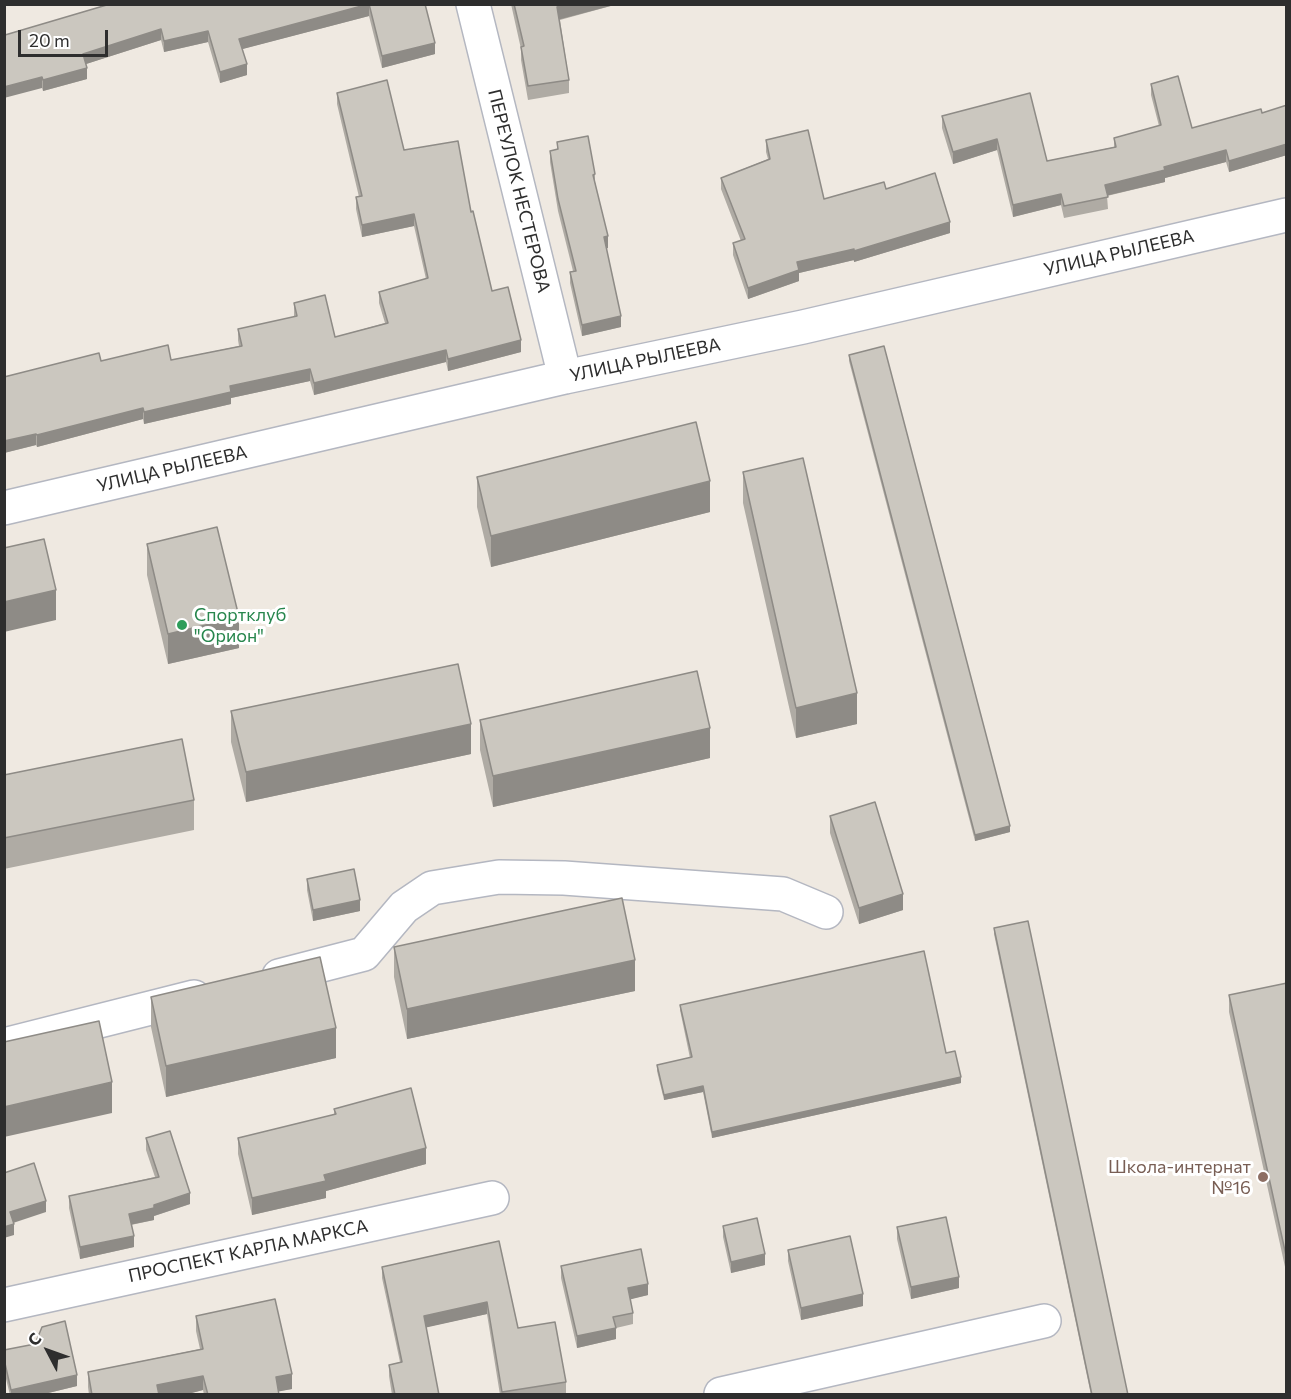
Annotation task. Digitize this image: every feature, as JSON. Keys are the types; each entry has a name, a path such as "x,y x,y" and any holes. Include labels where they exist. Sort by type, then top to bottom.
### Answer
{"street":[{"name":"ПЕРЕУЛОК НЕСТЕРОВА","path":"473,4 565,377"},
{"name":"УЛИЦА РЫЛЕЕВА","path":"4,508 565,377 803,327 1287,214"},
{"path":"254,982 364,954 404,907 432,888 499,877 564,878 783,894 826,912"},
{"path":"4,1045 220,991"},
{"name":"ПРОСПЕКТ КАРЛА МАРКСА","path":"4,1305 492,1198"},
{"path":"721,1395 1044,1321"}],"building":[{"path":"110,4 369,4 239,39 247,64 220,72 208,31 164,41 161,29 83,54 87,68 43,80 42,77 4,87 4,31 5,35"},
{"path":"369,4 425,4 435,43 382,56"},
{"path":"514,4 567,4 557,7 569,80 528,86 521,47 524,46"},
{"path":"1178,76 1192,128 1261,109 1262,113 1287,105 1287,144 1229,161 1226,150 1164,167 1165,170 1105,185 1108,197 1064,206 1061,194 1013,205 997,139 953,152 942,116 1030,93 1047,161 1116,147 1114,138 1161,125 1151,84"},
{"path":"387,80 404,150 458,141 471,212 473,211 492,291 508,287 521,340 448,359 446,350 314,383 310,369 230,386 231,392 144,412 143,408 4,441 4,377 99,353 101,361 168,345 171,360 242,346 238,329 297,316 294,303 325,295 335,337 388,323 379,292 428,278 414,214 362,225 356,197 362,196 337,93"},
{"path":"808,130 824,199 884,182 886,189 935,173 950,222 854,251 854,249 797,262 799,270 748,288 733,243 745,239 721,178 770,159 766,140"},
{"path":"588,136 595,174 593,175 608,236 604,237 621,316 582,325 570,272 576,271 558,199 550,151 558,149 557,142"},
{"path":"884,346 1010,826 975,835 849,355"},
{"path":"696,422 710,481 491,536 477,477"},
{"path":"803,458 857,693 796,708 743,472"},
{"path":"217,527 239,617 168,634 147,544"},
{"path":"44,539 56,590 4,602 4,548"},
{"path":"458,664 471,724 246,772 231,711"},
{"path":"697,671 710,728 493,776 480,720"},
{"path":"182,739 194,800 4,838 4,775"},
{"path":"875,802 903,894 859,908 830,816"},
{"path":"354,869 360,900 313,910 307,879"},
{"path":"622,898 635,960 407,1009 394,947"},
{"path":"1028,921 1128,1395 1092,1395 994,928"},
{"path":"924,951 946,1053 955,1051 961,1077 712,1132 703,1086 664,1095 657,1065 692,1057 680,1005"},
{"path":"320,957 336,1028 166,1066 151,997"},
{"path":"1287,983 1287,1260 1229,995"},
{"path":"99,1021 112,1082 4,1107 4,1042"},
{"path":"411,1088 426,1148 324,1175 326,1181 252,1198 238,1138 336,1114 334,1109"},
{"path":"170,1131 190,1193 154,1205 154,1208 129,1214 134,1236 80,1247 69,1196 159,1177 146,1138"},
{"path":"34,1163 46,1201 10,1212 14,1224 4,1227 4,1173"},
{"path":"946,1217 959,1277 911,1287 897,1227"},
{"path":"757,1218 765,1254 731,1262 723,1226"},
{"path":"850,1236 863,1294 801,1308 788,1250"},
{"path":"499,1241 518,1328 555,1322 566,1382 502,1392 487,1302 424,1316 439,1395 395,1395 389,1365 402,1362 382,1267"},
{"path":"641,1249 648,1284 628,1288 633,1313 613,1317 616,1328 577,1336 561,1266"},
{"path":"275,1299 292,1374 276,1377 279,1395 208,1395 203,1376 157,1385 159,1395 92,1395 88,1372 203,1349 196,1316"},
{"path":"65,1321 77,1375 11,1390 4,1350 35,1344 42,1327"}],"place":[{"name":"Спортклуб \"Орион\"","path":"182,625"},
{"name":"Школа-интернат №16","path":"1263,1177"}]}
